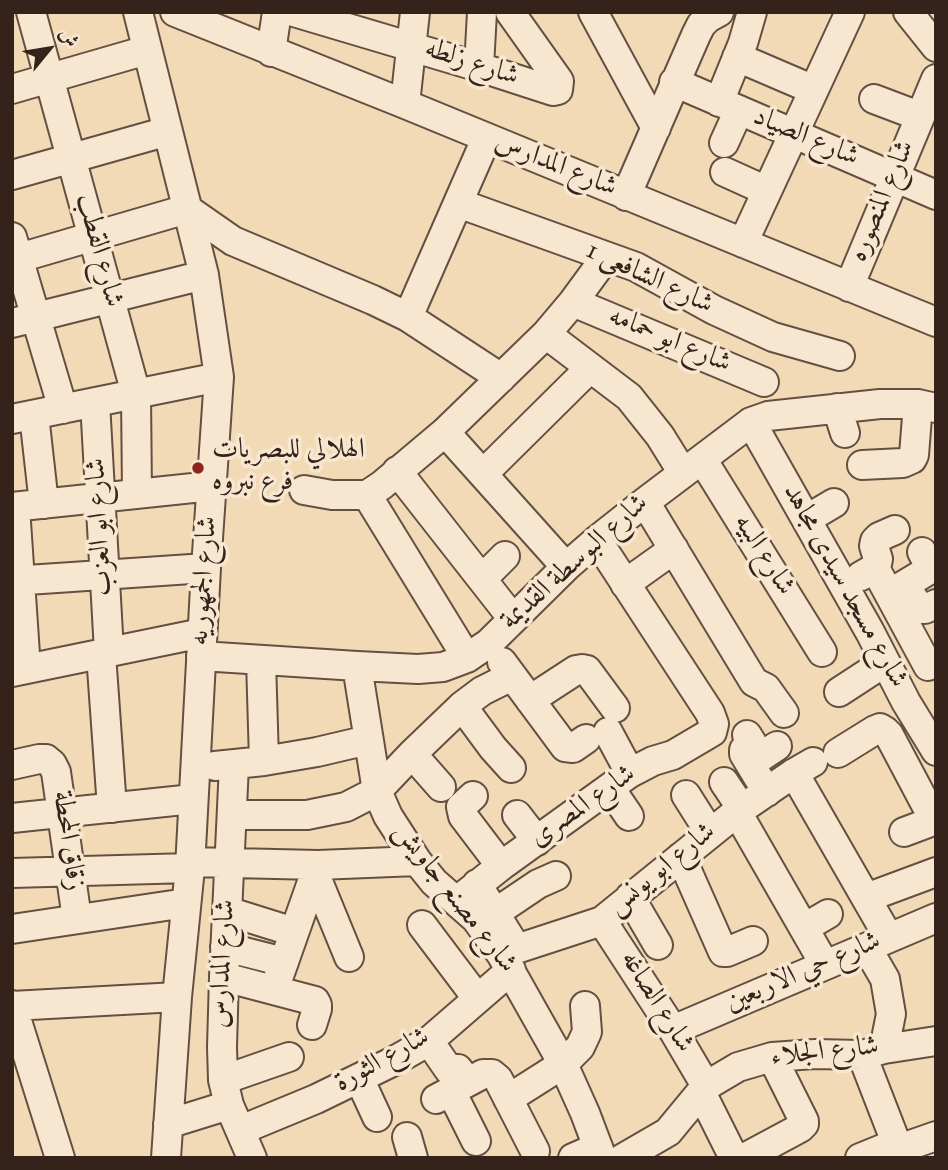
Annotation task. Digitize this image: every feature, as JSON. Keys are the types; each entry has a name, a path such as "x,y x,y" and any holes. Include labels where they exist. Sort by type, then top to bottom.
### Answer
{"street":[{"name":"شارع القطب","path":"31,12 136,394 137,494"},
{"name":"شارع الجمهوريه","path":"138,12 204,275 219,377 190,865 177,997 166,1158"},
{"path":"271,52 277,12"},
{"name":"شارع زلطه","path":"295,12 329,17 411,46 553,91 558,90 559,81 510,12"},
{"path":"405,104 415,12"},
{"path":"479,67 482,12"},
{"path":"593,12 656,128"},
{"path":"724,143 737,57 752,12"},
{"path":"743,243 850,12"},
{"path":"626,196 674,82 696,35 711,14"},
{"name":"شارع المدارس","path":"188,15 271,52 405,104 936,322"},
{"path":"921,17 936,47"},
{"path":"12,89 147,50"},
{"path":"737,57 814,90"},
{"name":"شارع المنصوره","path":"849,287 936,79"},
{"name":"شارع الصياد","path":"674,82 936,195"},
{"path":"874,99 919,116"},
{"path":"12,175 168,131"},
{"path":"408,317 486,139"},
{"path":"725,172 767,191"},
{"name":"شارع الشافعى 1","path":"458,203 636,267 714,310 773,337 840,356"},
{"path":"63,409 24,320 14,252 93,236 187,209 233,241 408,317 501,378"},
{"path":"304,490 332,495 367,495 382,485 445,432 546,334 606,257"},
{"path":"24,320 204,275"},
{"name":"شارع ابو حمامه","path":"573,302 764,382"},
{"name":"شارع البيه","path":"546,334 629,397 660,436 692,466 822,652"},
{"path":"755,420 773,337"},
{"path":"482,474 590,368"},
{"path":"44,504 23,417 219,377"},
{"name":"شارع ابو العزب","path":"95,402 112,808"},
{"name":"شارع البوسطة القديمة","path":"19,670 105,653 202,644 261,660 418,669 443,667 478,650 597,540 755,420 841,420 880,404 927,406"},
{"path":"862,465 903,463 912,459 927,406"},
{"name":"شارع مسجد سيدى مجاهد","path":"755,420 890,672 936,751"},
{"path":"445,432 566,567"},
{"path":"397,471 513,620"},
{"path":"19,670 14,507 212,486"},
{"path":"367,495 478,650 512,676 565,747 573,748 603,726"},
{"path":"645,502 754,682 766,688 783,713"},
{"path":"807,519 834,503"},
{"path":"844,586 875,568 878,559 875,541 895,530"},
{"path":"597,540 625,584 674,549"},
{"path":"897,589 929,570 922,552"},
{"path":"482,579 505,556"},
{"path":"16,581 206,568"},
{"path":"875,568 920,609 936,604"},
{"name":"شارع المصرى","path":"467,892 620,780 653,761 673,755 712,732 714,724 710,713 625,584"},
{"path":"839,692 890,672 932,664 897,589"},
{"path":"261,660 264,761"},
{"name":"شارع مصنع جاويش","path":"357,666 377,791 388,816 434,882 467,892 476,919 509,957 563,1064 585,1113 599,1155"},
{"path":"530,701 576,670 587,670 629,816"},
{"path":"232,815 307,815 346,807 377,791 462,706 482,691 512,676"},
{"path":"462,706 511,768"},
{"name":"شارع ابو يونس","path":"509,957 602,921 739,811 815,763 880,728 889,734 935,820"},
{"path":"747,735 752,745 743,752 767,792"},
{"path":"195,768 264,761 368,740"},
{"path":"750,764 777,746"},
{"path":"412,754 440,787"},
{"name":"زقاق المحطة","path":"12,765 46,759 56,772 77,919"},
{"path":"815,763 841,871 866,898 913,928"},
{"name":"شارع المدارس","path":"234,765 222,1047 226,1093 252,1158"},
{"path":"724,782 825,965"},
{"path":"687,794 710,833"},
{"path":"473,796 461,807 463,816 501,866"},
{"path":"12,818 193,799"},
{"path":"517,815 537,841"},
{"path":"904,832 935,820"},
{"path":"681,857 723,952 727,953 753,941"},
{"path":"12,873 230,863 317,870 417,861"},
{"path":"274,990 317,870"},
{"path":"317,870 349,957"},
{"path":"866,898 935,873"},
{"path":"495,912 538,884 556,876"},
{"path":"893,888 913,928"},
{"path":"467,892 495,912 509,957"},
{"path":"630,897 658,945"},
{"path":"12,929 186,903"},
{"path":"228,911 294,932"},
{"path":"804,928 828,914"},
{"name":"شارع الصاغه","path":"602,921 673,1030 704,1089 734,1158"},
{"path":"422,925 477,998"},
{"path":"899,1150 873,1052 891,1014 885,979 913,928"},
{"name":"شارع حي الاربعين","path":"673,1030 913,928"},
{"path":"225,947 284,962"},
{"name":"شارع الثورة","path":"241,1130 316,1099 429,1041 477,998 509,957"},
{"path":"223,977 315,1001 317,1010 312,1025"},
{"path":"60,1158 18,1039 12,1005 177,997"},
{"path":"508,1099 563,1064 584,1040 587,1032 585,1006"},
{"path":"429,1041 449,1070 460,1070 452,1091 475,1141"},
{"name":"شارع الجلاء","path":"599,1155 670,1145 704,1089 738,1067 772,1057 873,1052 936,1041"},
{"path":"168,1124 289,1057"},
{"path":"744,1158 804,1124 772,1057"},
{"path":"452,1091 482,1074 492,1074 498,1079 535,1150"},
{"path":"359,1078 377,1117"},
{"path":"860,1158 899,1150 936,1136"}],"place":[{"name":"الهلالي للبصريات فرع نبروه","path":"198,468"}]}
